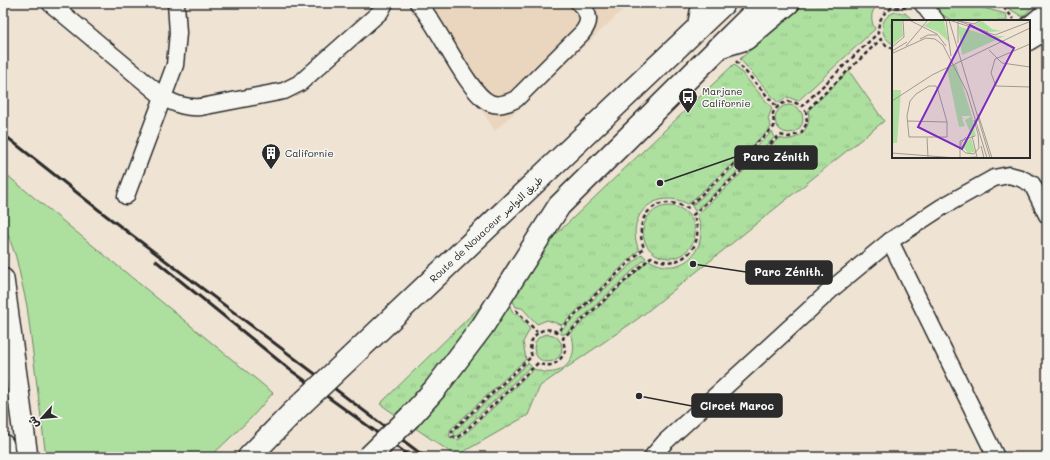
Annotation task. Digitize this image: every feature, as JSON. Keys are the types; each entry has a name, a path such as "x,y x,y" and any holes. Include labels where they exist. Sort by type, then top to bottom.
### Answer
{"highway":[{"name":"Route de Nouaceur طريق النواصر","path":"249,457 350,357 724,3"},
{"path":"369,457 435,389 472,340 559,206 764,3"}],"main road":[{"path":"698,28 701,12 706,3"},
{"path":"717,48 746,39 789,3"},
{"path":"1030,27 1047,13"},
{"path":"3,279 27,457"},
{"path":"3,445 4,457"}],"street":[{"path":"50,3 164,98 174,104 188,108 202,107 284,91 300,83 380,12 385,3"},
{"path":"126,196 164,98 175,65 178,32 176,3"},
{"path":"418,3 428,16 473,89 489,103 502,105 516,99 588,26 589,20 586,10 579,3"},
{"path":"917,7 935,20"},
{"path":"1030,41 1047,31"},
{"path":"652,457 665,442 834,288 890,241 942,207 994,178 1009,175 1020,178 1032,184 1047,215"},
{"path":"890,241 996,457"}],"path":[{"path":"990,3 1004,8 1014,20"},
{"path":"892,48 881,40 806,111 807,123 801,133 789,137 780,134 693,215 698,230 698,238 688,254 678,260 670,261 658,260 651,256 563,338 565,351 559,362 547,366 538,363 459,437 452,437 452,431 532,356 530,347 531,341 538,332 548,329 557,332 644,248 639,231 642,219 648,212 664,203 677,204 687,208 774,127 772,119 777,107 790,101 802,106 878,33 880,18 885,12 899,6 917,7"},
{"path":"739,64 777,107"},
{"path":"512,305 514,310 518,310 538,332"}],"shaded area":[{"path":"412,3 630,3 495,131"}],"green space":[{"path":"804,3 883,3 876,7 872,13 872,21 875,29 798,101 788,97 778,103 740,59"},
{"path":"928,3 965,3 1006,14 1007,20 951,20 934,10"},
{"path":"1003,3 1036,3 1023,17 1003,5"},
{"path":"896,12 905,13 913,20 892,20 892,43 885,36 882,26 890,14"},
{"path":"734,64 772,108 768,119 771,127 769,130 688,204 676,200 664,199 654,202 646,208 639,216 636,226 635,238 639,250 562,325 547,320 537,324 522,308 516,307 504,284"},
{"path":"849,71 884,121 639,318 540,386 528,415 456,456 380,404 497,290 502,292 514,314 517,313 530,329 523,342 526,359 450,430 450,438 459,440 534,369 544,372 553,372 566,366 571,359 573,352 571,333 649,260 661,265 672,266 682,263 691,257 697,249 700,239 701,227 697,215 779,138 792,139 802,133 806,129 808,123 808,111"},
{"path":"789,105 799,109 803,119 799,129 789,133 779,129 775,119 779,109"},
{"path":"772,132 775,137 695,211 692,206"},
{"path":"3,172 273,393 251,418 210,457 46,457 27,306 16,257 3,221"},
{"path":"669,206 683,210 691,218 695,232 691,246 683,254 669,258 655,254 647,246 643,232 647,218 655,210"},
{"path":"642,254 646,258 565,334 561,334 560,331"},
{"path":"548,334 558,338 562,348 558,358 548,362 538,358 534,348 538,338"},
{"path":"528,363 531,366 457,436 454,436 454,431"}],"railway":[{"path":"3,134 104,214 425,457"},
{"path":"156,261 289,369 411,457"}],"place":[{"name":"Marjane Californie","path":"688,114"},
{"name":"Californie","path":"271,170"},
{"name":"Parc Zénith","path":"660,183"},
{"name":"Parc Zénith.","path":"693,264"},
{"name":"Circet Maroc","path":"639,396"}]}
